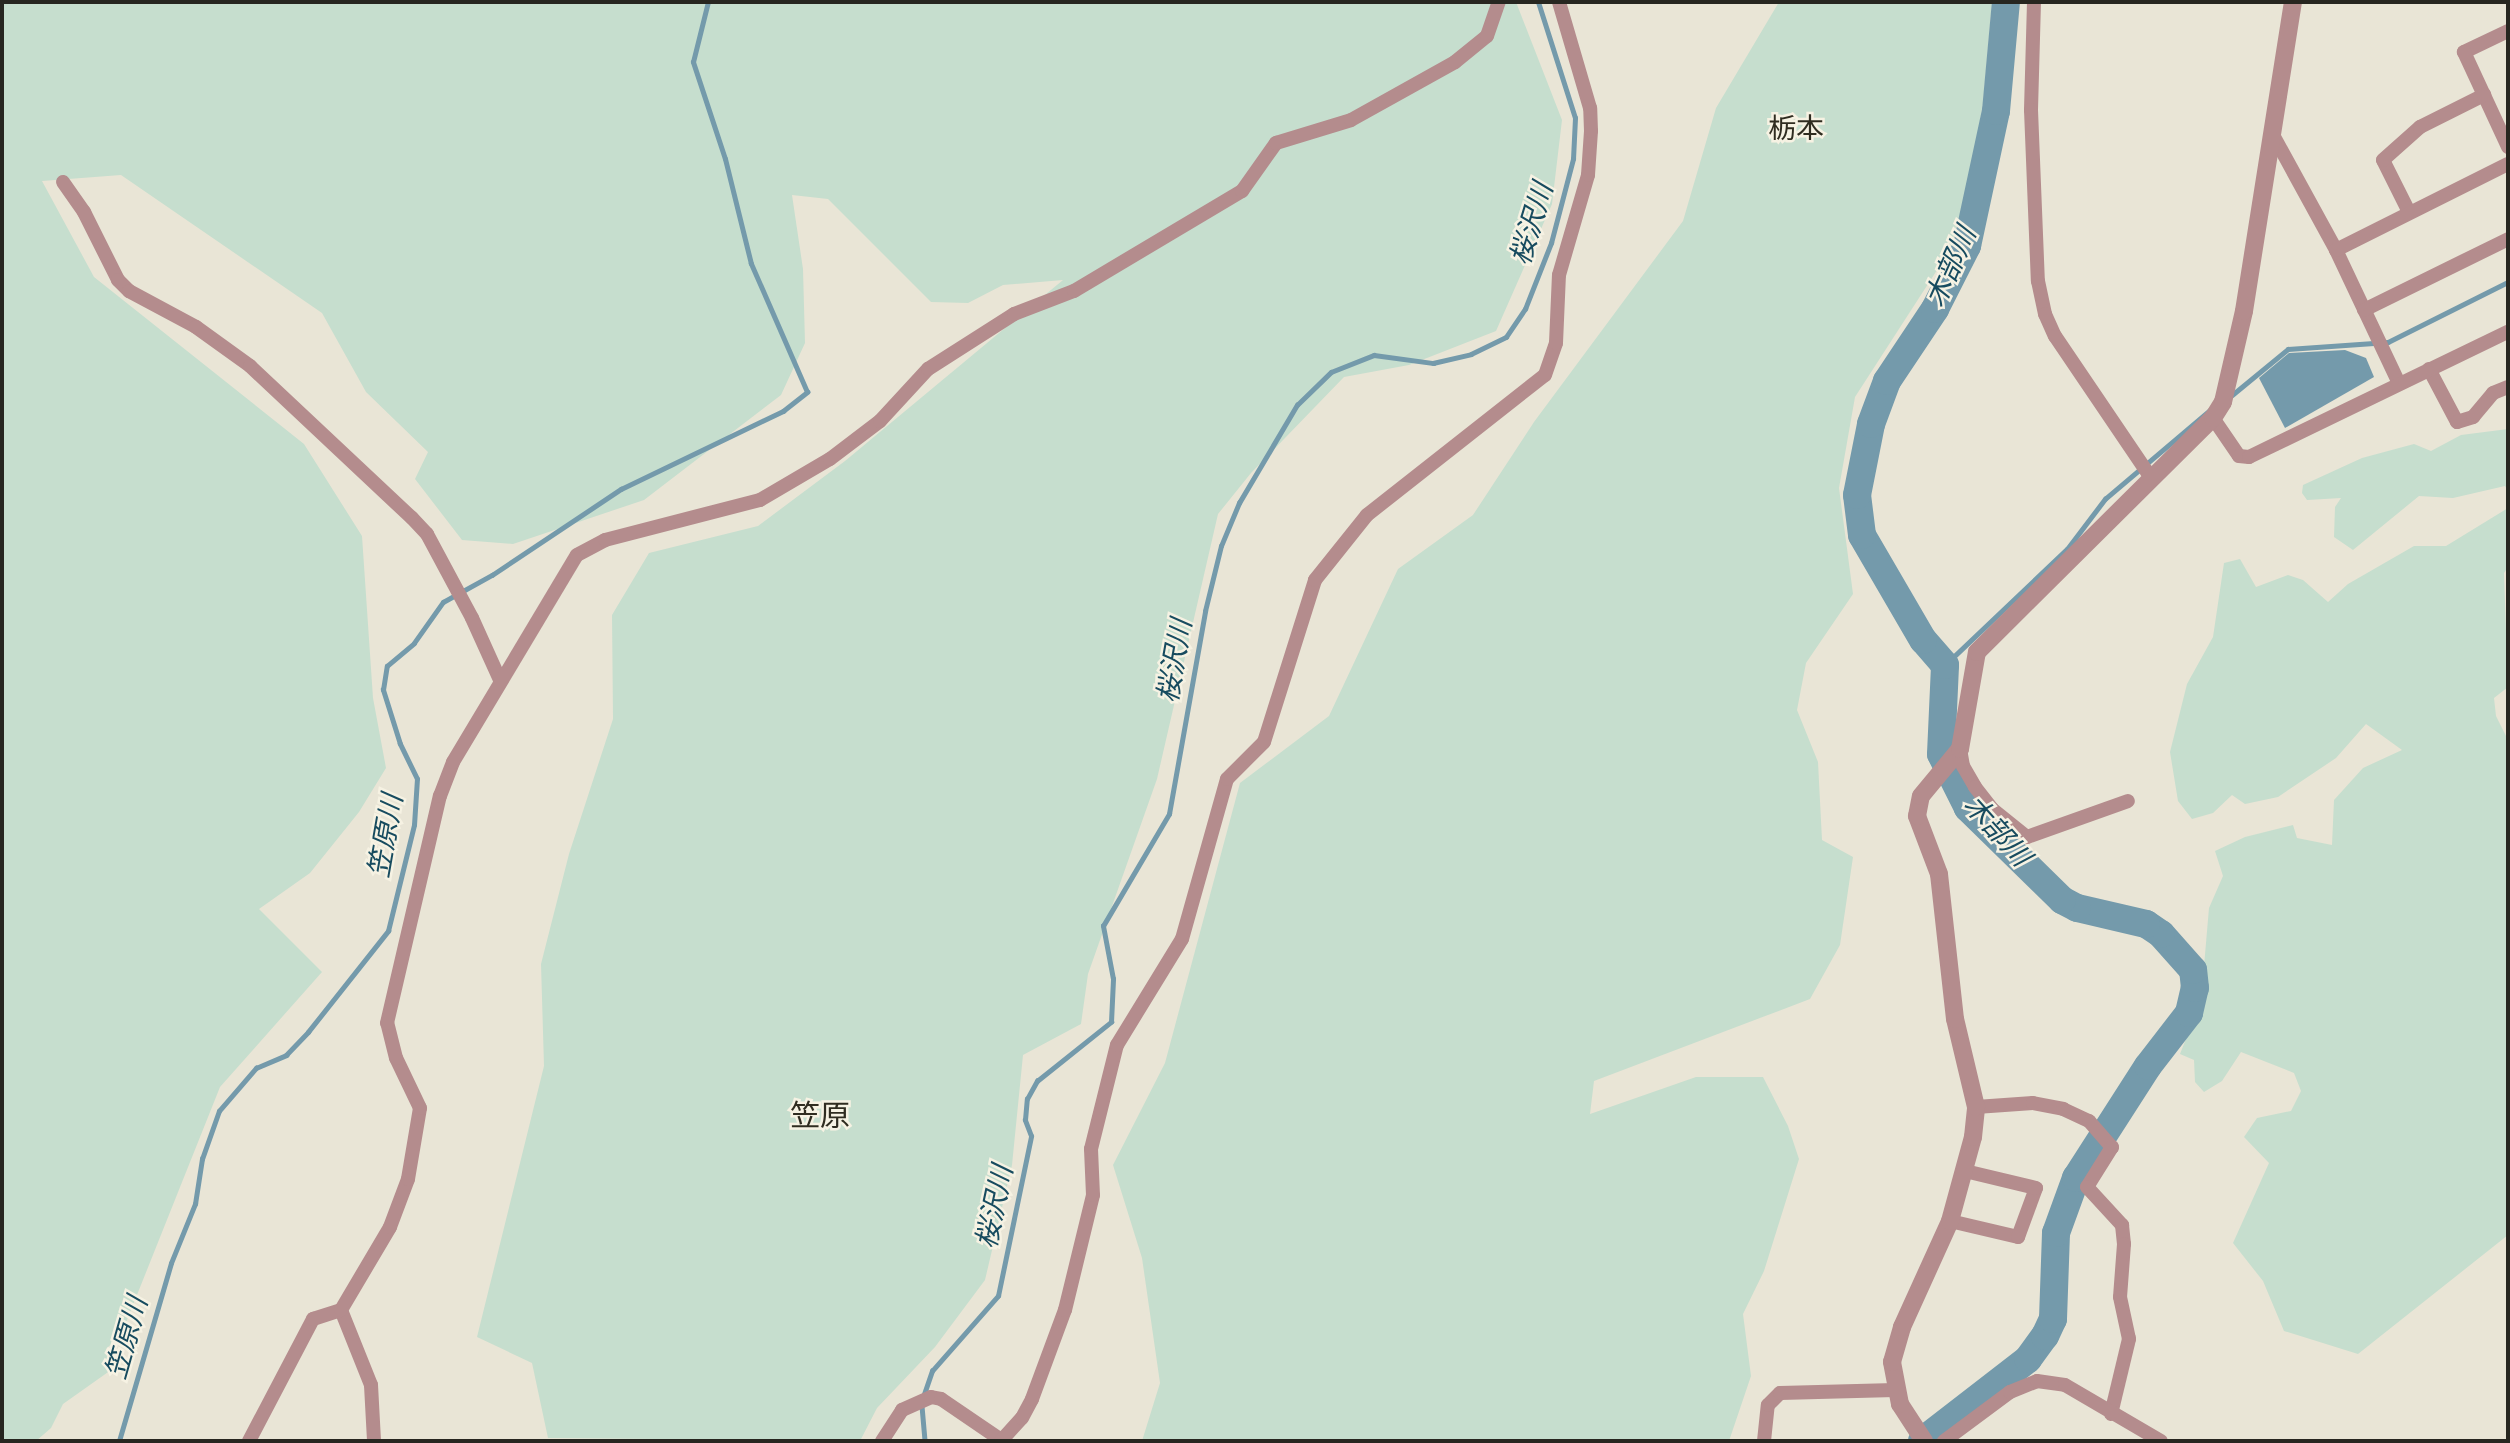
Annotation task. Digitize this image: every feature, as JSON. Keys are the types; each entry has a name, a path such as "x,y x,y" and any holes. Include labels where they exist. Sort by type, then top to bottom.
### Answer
{"street":[{"path":"250,1441 313,1319 341,1310 390,1227 408,1179 420,1108 396,1058 387,1023 445,779 500,680 577,555 605,540 760,500 830,459 880,421 928,369 1014,314 1074,291 1242,191 1276,143 1351,120 1455,62 1487,36 1499,2"},
{"path":"882,1441 911,1402 931,1397 941,1399 1001,1441 1022,1419 1065,1310 1093,1195 1091,1149 1117,1045 1182,939 1227,779 1264,742 1315,580 1367,515 1545,374 1556,343 1559,275 1588,175 1591,131 1590,108 1559,2"},
{"path":"2034,2 2031,110 2038,281 2045,314 2077,370 2152,479"},
{"path":"2128,801 2027,836 1983,798 1963,766 1961,749 1977,652 2213,418 2232,378 2293,2"},
{"path":"2508,30 2464,52 2508,147"},
{"path":"2409,212 2383,160 2420,127 2484,95"},
{"path":"2272,133 2336,250 2399,383"},
{"path":"2336,250 2508,164"},
{"path":"63,182 84,212 118,280 129,291 196,327 250,366 427,534 466,606 500,680"},
{"path":"2364,310 2508,239"},
{"path":"2213,418 2239,456 2249,457 2508,332"},
{"path":"2429,369 2457,422 2473,417 2493,393 2508,387"},
{"path":"1924,1441 1895,1390 1896,1345 1950,1221 1965,1171 1976,1107 1955,1019 1947,918 1939,874 1917,816 1929,782 1961,749"},
{"path":"1976,1107 2033,1103 2063,1110 2089,1121 2112,1147 2087,1187 2122,1225 2124,1244 2120,1297 2129,1339 2111,1413"},
{"path":"1950,1221 2018,1237 2036,1188 1965,1171"},
{"path":"341,1310 371,1385 374,1441"},
{"path":"1944,1441 2010,1392 2037,1381 2065,1385 2161,1441"},
{"path":"1764,1441 1768,1405 1780,1393 1895,1390"}],"green space":[{"path":"2,2 1516,2 1562,120 1552,204 1496,331 1409,365 1344,377 1251,473 1218,514 1157,779 1088,974 1081,1024 1023,1055 1012,1165 985,1280 935,1347 877,1408 860,1441 548,1438 532,1363 477,1337 544,1066 541,964 569,854 613,719 612,615 649,553 758,526 845,461 1063,280 1003,285 968,303 931,302 828,199 792,195 803,269 805,343 781,395 644,500 513,544 462,540 415,479 428,452 366,392 322,313 121,175 42,181 94,277 304,444 362,536 373,698 386,768 359,812 310,873 259,909 322,972 220,1087 121,1335 106,1349 111,1370 63,1404 51,1428 36,1441 2,1441"},
{"path":"1779,2 1992,2 1983,104 1969,182 1950,250 1855,397 1839,488 1853,594 1806,663 1797,710 1818,762 1822,840 1853,857 1840,945 1810,999 1594,1081 1590,1114 1696,1077 1763,1077 1788,1126 1799,1159 1764,1271 1743,1314 1751,1376 1729,1441 1142,1441 1160,1383 1142,1258 1113,1165 1165,1063 1240,783 1329,716 1398,569 1473,515 1534,422 1683,221 1716,108"},
{"path":"2508,429 2508,491 2505,486 2453,498 2419,496 2353,550 2334,537 2335,507 2341,498 2307,500 2302,493 2303,485 2362,458 2414,444 2431,451 2461,435"},
{"path":"2508,508 2508,567 2504,573 2508,687 2494,698 2496,716 2508,740 2508,1235 2358,1354 2284,1331 2263,1281 2233,1243 2269,1163 2244,1137 2257,1118 2291,1111 2301,1091 2294,1073 2241,1052 2222,1081 2204,1092 2195,1082 2194,1060 2180,1054 2201,1001 2209,908 2223,876 2215,851 2245,837 2293,825 2297,838 2332,845 2334,800 2363,768 2402,750 2366,724 2336,758 2278,797 2245,804 2232,795 2213,813 2192,819 2178,801 2170,752 2187,684 2213,637 2224,563 2240,559 2256,587 2288,575 2303,580 2328,602 2348,584 2414,546 2446,546"}],"water":[{"path":"2345,350 2366,358 2374,377 2285,428 2259,378 2289,353"}],"waterway":[{"name":"笠原川","path":"119,1441 171,1263 195,1204 202,1159 219,1111 256,1068 286,1055 308,1032 388,931 414,825 417,779 400,744 383,690 387,666 414,643 443,602 492,575 621,489 783,411 807,392 751,264 725,159 693,62 708,2"},
{"name":"桜沢川","path":"923,1397 932,1371 998,1296 1031,1136 1025,1120 1027,1099 1037,1081 1111,1022 1113,979 1103,926 1169,814 1205,611 1221,546 1239,503 1297,405 1331,372 1374,355 1433,363 1471,354 1506,337 1525,309 1551,243 1573,159 1575,118 1538,2"},
{"name":"木部川","path":"1922,1441 2028,1359 2045,1336 2053,1319 2056,1233 2076,1178 2148,1066 2189,1013 2195,988 2193,970 2161,934 2146,924 2077,908 2062,900 1968,808 1941,754 1945,665 1923,640 1862,535 1857,495 1871,424 1887,381 1935,309 1967,246 1996,111 2006,2"},
{"path":"2232,395 2288,349 2388,342 2508,282"},
{"path":"1945,665 2067,549 2105,499 2210,410"},
{"name":"桜沢川","path":"922,1406 925,1441"}],"district":[{"name":"栃本","path":"1796,129"},
{"name":"笠原","path":"820,1116"}]}
